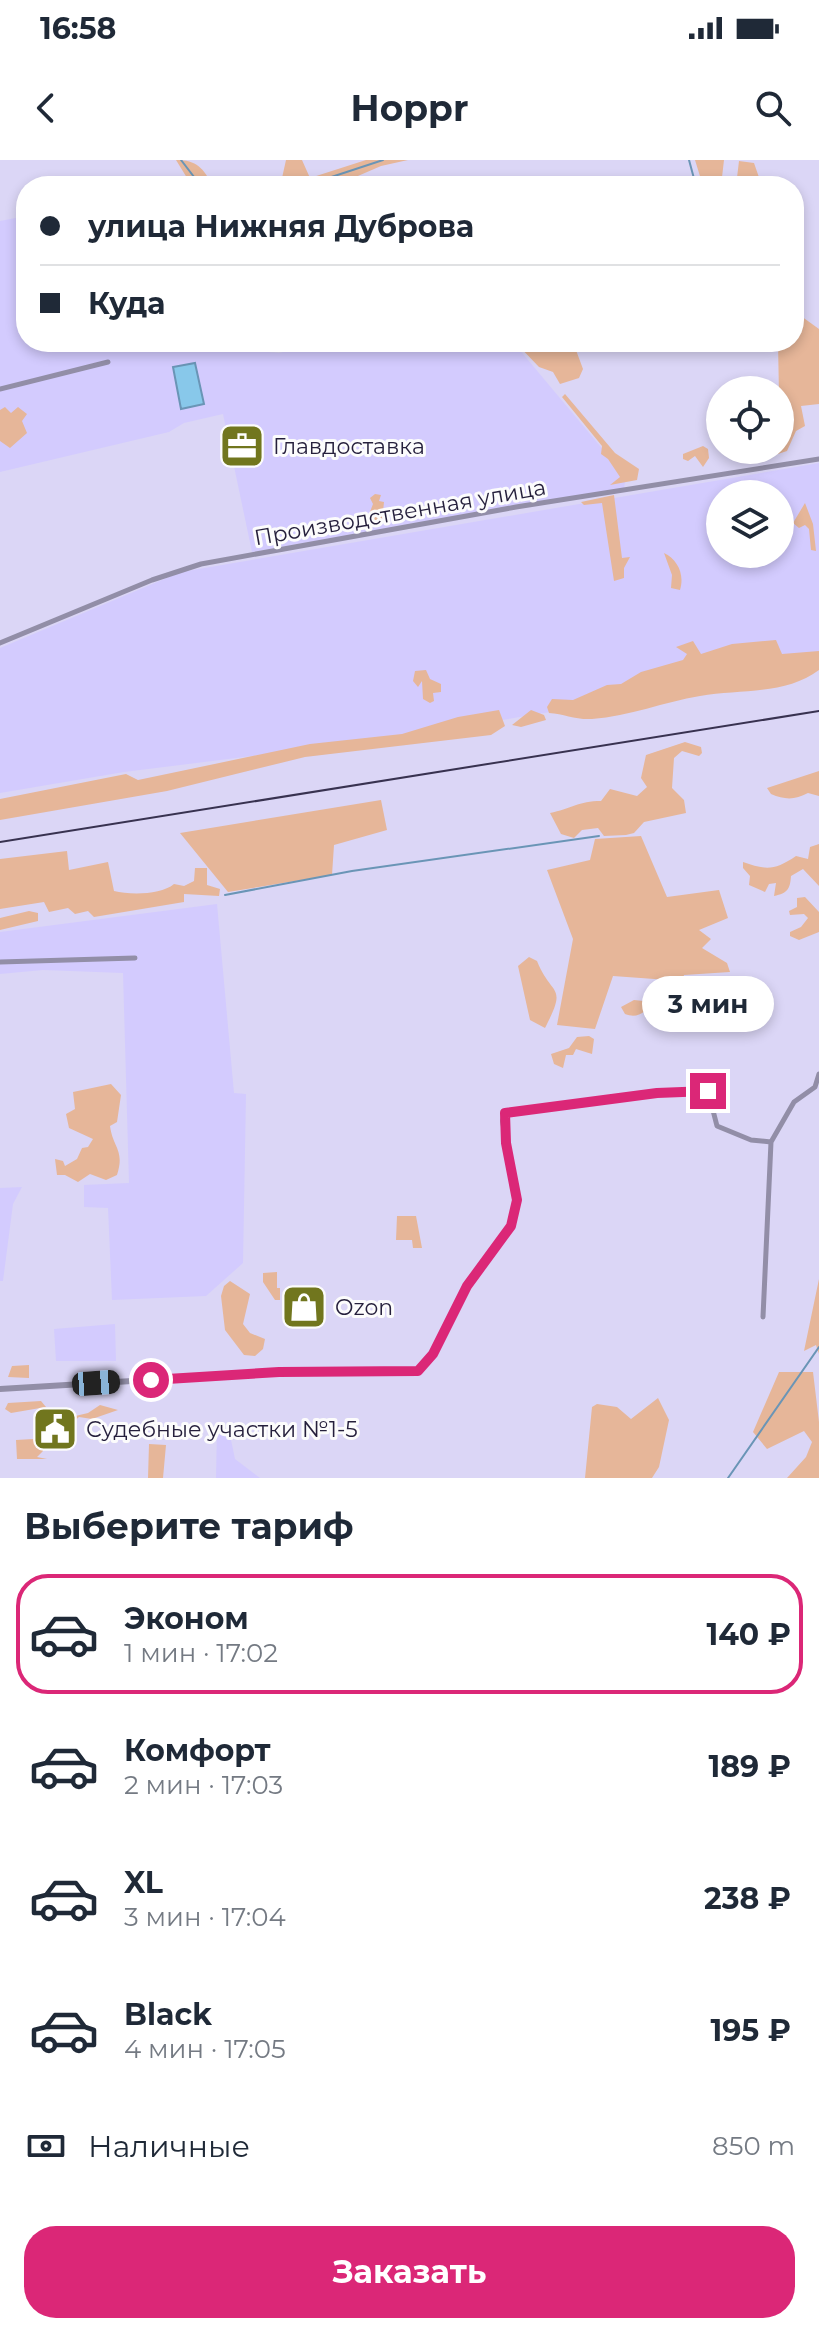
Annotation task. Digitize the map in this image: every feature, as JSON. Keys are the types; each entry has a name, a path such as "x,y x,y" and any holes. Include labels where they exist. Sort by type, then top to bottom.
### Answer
{"street":[{"path":"0,389 108,362"},
{"name":"Производственная улица","path":"0,643 152,580 201,564 516,507 819,459"},
{"path":"0,962 135,958"},
{"path":"763,1317 771,1142 794,1102 815,1087 819,1074"},
{"path":"0,1389 279,1372 418,1371 433,1354 467,1286 511,1226 517,1200 504,1132 505,1113 662,1093 708,1091 717,1126 751,1140 771,1142"}],"shaded area":[{"path":"176,160 199,166 207,176 186,176"},
{"path":"286,160 302,160 309,176 282,176"},
{"path":"366,160 408,160 381,166 358,176 316,176"},
{"path":"695,160 724,160 722,176 700,176"},
{"path":"739,161 754,163 759,176 737,176"},
{"path":"16,218 16,352 521,352 626,477 624,488 252,552 223,414 184,423 169,432 0,472 0,221"},
{"path":"804,318 819,329 819,404 801,406 805,426 794,435 794,376 779,376 778,352 804,352"},
{"path":"525,352 577,352 583,369 579,378 560,384 553,372 539,367"},
{"path":"565,394 615,453 639,469 637,480 610,485 620,477 601,454 602,446 562,397"},
{"path":"5,407 11,413 18,407 27,414 22,421 27,433 10,448 0,441 0,410"},
{"path":"703,446 706,448 706,462 703,467 695,456 688,461 683,459 683,454"},
{"path":"819,463 819,667 389,739 124,772 0,793 0,648 181,572 706,482 706,568 794,568 794,480 719,480"},
{"path":"375,494 381,495 379,501 384,502 382,521 378,523 368,517 373,504 370,498"},
{"path":"614,495 622,558 630,557 624,568 624,578 614,581 602,503 584,505 581,502"},
{"path":"805,503 813,524 816,551 811,550 809,529 805,525 799,528 794,521"},
{"path":"664,553 679,568 680,590 671,588 672,575"},
{"path":"776,640 782,654 819,651 819,670 792,684 700,696 592,719 549,713 547,707 552,699 573,700 607,685 621,684 641,672 683,660 687,654 676,647 693,641 701,654 732,644"},
{"path":"426,670 430,679 441,684 441,692 433,693 434,701 430,703 423,699 422,681 418,687 413,681 415,671"},
{"path":"499,710 505,726 491,735 305,757 167,791 0,820 0,799 126,774 138,780 310,744 402,734 458,717"},
{"path":"531,710 544,715 546,720 521,727 512,725"},
{"path":"685,742 701,747 702,753 699,756 682,751 674,758 672,788 684,800 686,813 644,822 634,833 626,835 604,836 598,828 582,830 574,838 561,834 550,813 601,801 610,789 637,796 647,787 641,778 646,755"},
{"path":"819,771 819,796 808,793 785,798 771,794 767,788"},
{"path":"381,800 387,830 334,845 332,875 228,892 180,833"},
{"path":"641,836 667,897 719,890 728,918 699,930 711,939 702,948 727,963 730,972 684,975 682,981 613,976 595,1029 557,1025 573,939 547,870 590,860 595,839"},
{"path":"819,844 819,886 803,869 791,876 787,890 779,895 774,896 776,883 769,884 765,892 749,885 750,876 743,868 743,862 770,868 796,856 808,859 810,847"},
{"path":"67,851 69,870 108,862 114,891 145,893 174,884 184,886 194,881 195,868 207,868 207,885 220,889 219,896 184,894 184,902 94,917 88,911 75,914 68,908 49,912 44,902 0,909 0,859"},
{"path":"805,897 819,912 819,932 799,940 790,936 790,932 801,927 808,918 804,914 790,915 789,911 797,907 797,898"},
{"path":"217,904 234,1093 246,1094 243,1263 206,1296 112,1300 108,1208 84,1207 84,1185 129,1183 123,973 43,970 0,974 0,932"},
{"path":"29,911 38,913 38,921 0,930 0,918"},
{"path":"529,957 537,961 557,997 545,1028 530,1020 518,966"},
{"path":"732,985 739,992 738,1002 719,998 709,1006 704,1026 694,1014 685,1016 680,1027 664,1018 664,1002 675,999 681,989 693,989 694,1004 707,987"},
{"path":"634,1000 653,1002 641,1014 625,1014 621,1007"},
{"path":"577,1037 594,1039 592,1054 576,1049 573,1055 566,1055 563,1068 554,1064 551,1054 569,1048"},
{"path":"111,1084 121,1095 117,1122 110,1126 119,1154 117,1175 106,1180 90,1174 78,1182 65,1175 57,1175 55,1159 63,1161 65,1166 77,1159 82,1148 88,1147 93,1139 69,1128 66,1114 75,1109 73,1092"},
{"path":"22,1187 13,1204 3,1281 0,1281 0,1188"},
{"path":"397,1216 416,1216 422,1248 413,1248 412,1240 396,1240"},
{"path":"277,1272 280,1300 275,1300 263,1282 263,1273"},
{"path":"819,1279 819,1354 816,1345 804,1351"},
{"path":"230,1281 250,1294 243,1324 250,1333 265,1339 263,1349 255,1356 244,1355 225,1330 221,1296 224,1286"},
{"path":"115,1324 116,1361 56,1361 54,1329"},
{"path":"29,1365 29,1378 8,1377 12,1366"},
{"path":"779,1372 813,1372 819,1422 819,1478 787,1478 806,1457 812,1442 804,1431 767,1449 753,1432"},
{"path":"658,1398 669,1420 659,1467 652,1478 585,1478 592,1407 597,1404 617,1407 631,1419"},
{"path":"41,1401 46,1407 11,1413 5,1409 8,1403"},
{"path":"100,1405 118,1410 92,1419 79,1417 71,1424 71,1417 88,1413"},
{"path":"217,1428 230,1435 235,1459 260,1478 216,1478"},
{"path":"33,1439 42,1445 43,1451 37,1457 47,1459 17,1459 16,1440"},
{"path":"149,1444 166,1445 163,1478 148,1478"}],"water":[{"path":"195,363 204,404 181,409 173,367"}],"waterway":[{"path":"181,160 193,176"},
{"path":"334,176 383,160"},
{"path":"689,160 693,176"},
{"path":"225,895 352,871 599,836"},
{"path":"728,1478 819,1347"}],"railway":[{"path":"0,842 819,711"}],"place":[{"name":"Главдоставка","path":"242,446"},
{"name":"Ozon","path":"304,1307"},
{"name":"Судебные участки №1-5","path":"55,1429"}],"route":[{"path":"151,1380 279,1372 418,1371 433,1354 467,1286 511,1226 517,1200 506,1143 505,1113 657,1093 708,1091"}]}
